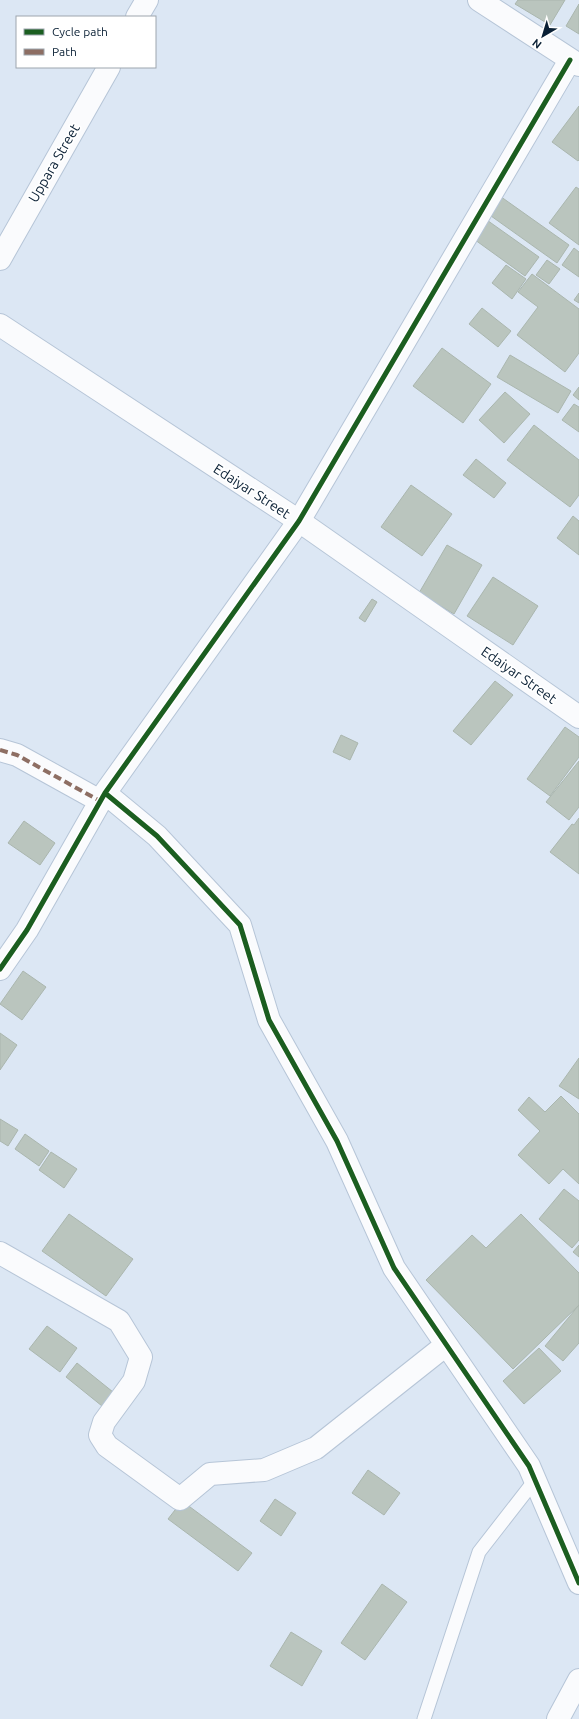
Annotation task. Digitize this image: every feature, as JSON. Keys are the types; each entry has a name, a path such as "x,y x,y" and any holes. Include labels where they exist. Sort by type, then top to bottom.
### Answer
{"street":[{"path":"138,16 147,0"},
{"path":"0,969 27,930 102,797 299,521 575,63 478,0"},
{"name":"Uppara Street","path":"0,259 108,68"},
{"name":"Edaiyar Street","path":"0,326 299,521 579,717"},
{"path":"0,750 18,755 102,797 157,836 240,925 269,1020 337,1141 394,1268 529,1466 579,1583"},
{"path":"0,1253 119,1321 141,1357 134,1381 104,1422 100,1435 107,1446 180,1499 210,1474 264,1470 316,1448 446,1345"},
{"path":"558,1719 579,1680"}],"lane":[{"path":"424,1719 479,1552 535,1480"}],"building":[{"path":"518,0 565,0 550,25 515,4"},
{"path":"579,4 579,34 566,26"},
{"path":"579,106 579,160 578,161 552,142"},
{"path":"576,187 579,189 579,245 549,223"},
{"path":"497,194 569,245 557,263 484,211"},
{"path":"484,218 539,257 525,276 471,237"},
{"path":"574,248 579,252 579,277 562,265"},
{"path":"547,260 560,269 549,284 536,275"},
{"path":"506,265 526,279 512,299 492,283"},
{"path":"532,274 579,309 579,353 565,372 517,335 538,307 518,292"},
{"path":"579,293 579,303 574,300"},
{"path":"482,308 511,331 498,347 469,324"},
{"path":"442,348 491,384 463,423 413,386"},
{"path":"510,355 571,391 558,413 497,377"},
{"path":"579,387 579,400 573,395"},
{"path":"505,392 530,414 504,443 479,420"},
{"path":"574,404 579,407 579,432 562,420"},
{"path":"534,425 579,460 579,495 570,507 507,460"},
{"path":"476,459 506,483 494,498 463,475"},
{"path":"411,485 452,514 422,556 381,527"},
{"path":"573,516 579,521 579,555 557,538"},
{"path":"447,545 482,565 454,614 419,593"},
{"path":"493,577 538,606 513,645 467,616"},
{"path":"372,599 377,602 365,622 359,618"},
{"path":"495,681 513,695 471,745 453,731"},
{"path":"565,727 579,737 579,757 550,796 527,779"},
{"path":"341,735 358,743 350,760 333,752"},
{"path":"579,761 579,807 569,820 546,802"},
{"path":"579,818 579,874 550,852 572,824 574,825"},
{"path":"24,821 55,843 40,865 8,843"},
{"path":"23,971 46,987 22,1020 0,1004"},
{"path":"0,1033 17,1045 0,1070"},
{"path":"579,1058 579,1099 559,1086"},
{"path":"561,1096 579,1114 579,1184 563,1169 549,1184 518,1155 540,1131 518,1110 529,1097 545,1112"},
{"path":"0,1119 18,1130 8,1146 0,1141"},
{"path":"25,1134 49,1151 39,1166 15,1149"},
{"path":"51,1152 77,1169 64,1188 39,1170"},
{"path":"564,1189 579,1201 579,1240 572,1248 539,1219"},
{"path":"69,1214 133,1259 106,1296 42,1251"},
{"path":"521,1214 579,1273 579,1305 513,1369 426,1280 472,1235 486,1248"},
{"path":"579,1245 579,1257 573,1252"},
{"path":"579,1305 579,1343 563,1361 545,1346"},
{"path":"47,1326 77,1348 60,1372 29,1349"},
{"path":"539,1348 561,1371 524,1404 503,1381"},
{"path":"77,1363 113,1392 102,1406 66,1377"},
{"path":"368,1470 400,1493 384,1515 352,1493"},
{"path":"275,1499 296,1513 281,1536 260,1521"},
{"path":"182,1501 252,1553 238,1571 168,1519"},
{"path":"382,1584 407,1602 365,1660 341,1643"},
{"path":"291,1632 322,1651 302,1686 270,1666"}],"marked path":[{"path":"0,750 17,755 100,801"}],"cycle path":[{"path":"0,969 27,930 105,793 299,521 570,60"},
{"path":"105,793 157,836 240,925 269,1020 337,1141 394,1268 529,1466 579,1583"}]}
